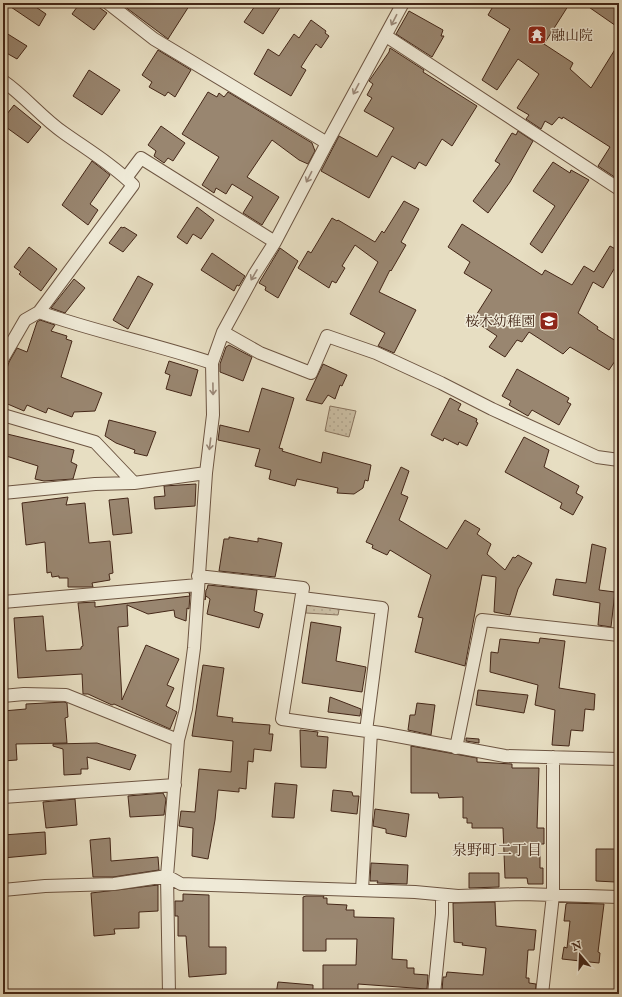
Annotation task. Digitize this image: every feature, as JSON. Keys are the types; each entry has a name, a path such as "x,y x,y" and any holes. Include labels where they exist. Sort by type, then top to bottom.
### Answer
{"street":[{"path":"108,3 154,39 327,142"},
{"path":"169,994 167,876 178,740 186,709 194,648 206,473 213,414 212,363 223,332 254,274 275,242 327,142 403,3"},
{"path":"386,36 619,189"},
{"path":"3,81 19,92 63,133 89,149 126,178 133,186 39,312 25,320 3,358"},
{"path":"126,178 141,158 275,242"},
{"path":"39,312 123,337 162,346 212,363"},
{"path":"223,332 260,353 311,373 327,336 376,353 441,383 492,409 597,457 619,460"},
{"path":"3,415 95,442 134,483"},
{"path":"3,493 95,484 134,483 206,473"},
{"path":"3,602 198,580 303,588 282,719 369,731 505,756 619,759"},
{"path":"302,598 382,608 369,731 362,890"},
{"path":"456,748 482,620 619,635"},
{"path":"3,696 24,694 66,695 178,740"},
{"path":"542,994 553,895 553,757"},
{"path":"3,797 175,785"},
{"path":"3,890 45,886 114,884 167,876 181,884 415,892 442,896 522,894 619,897"},
{"path":"434,994 442,914 442,896"}],"shaded area":[{"path":"330,406 356,411 349,437 325,431"},
{"path":"307,601 340,605 338,615 306,613"},
{"path":"3,608 6,688 3,688"}],"building":[{"path":"5,3 30,3 46,14 39,26"},
{"path":"80,3 93,3 107,13 94,30 72,14"},
{"path":"120,3 191,3 168,39"},
{"path":"257,3 283,3 263,34 244,22"},
{"path":"495,3 570,3 544,44 573,63 570,69 591,88 619,43 619,180 598,166 610,147 563,117 562,119 559,117 552,125 545,121 541,129 526,119 529,115 517,108 539,74 518,59 497,90 482,80 510,29 488,15"},
{"path":"583,3 611,3 619,9 619,28"},
{"path":"409,11 443,30 441,36 444,36 432,57 396,34"},
{"path":"311,20 326,31 325,33 329,36 321,48 316,44 301,67 306,70 291,96 254,74 268,49 279,56 294,34 299,38"},
{"path":"3,31 27,46 17,59 3,51"},
{"path":"390,48 424,70 423,72 477,106 452,146 442,139 426,166 419,162 415,169 392,156 369,198 321,171 339,136 377,157 394,128 364,111 372,98 367,95 373,84 369,81 389,52"},
{"path":"158,50 191,70 175,97 168,92 165,96 149,87 152,82 142,75"},
{"path":"89,70 120,90 102,115 73,96"},
{"path":"208,92 217,97 219,93 224,97 228,92 312,143 315,151 308,164 299,160 272,140 247,177 279,197 262,225 243,213 253,197 232,184 226,194 216,188 214,193 202,185 219,157 182,134"},
{"path":"14,105 41,127 28,143 3,125 3,119"},
{"path":"161,126 185,143 173,161 168,158 164,163 154,156 156,151 148,145"},
{"path":"518,131 533,141 510,182 488,213 473,201 500,164 495,161 512,133 516,135"},
{"path":"92,161 110,175 90,204 98,210 88,225 62,205"},
{"path":"553,162 570,173 571,170 589,180 542,253 530,244 555,206 533,191"},
{"path":"404,201 419,209 401,242 406,245 391,271 390,270 379,292 416,310 394,353 378,346 385,333 350,314 378,262 355,245 342,266 345,268 336,283 332,281 329,288 298,268 308,251 311,253 332,218 375,242 382,231 384,233"},
{"path":"197,207 214,220 201,239 193,234 187,244 177,237"},
{"path":"462,224 542,275 545,270 572,285 584,266 594,272 610,246 619,251 619,272 614,269 603,288 593,282 578,313 598,327 597,329 619,343 619,355 609,370 570,347 563,354 529,332 522,342 517,340 505,357 489,347 497,336 473,320 492,290 464,273 470,262 448,247"},
{"path":"121,227 124,227 137,235 123,252 109,243"},
{"path":"29,247 57,269 41,291 19,274 21,272 14,267"},
{"path":"280,248 298,261 278,298 265,290 266,287 259,283"},
{"path":"212,253 245,276 234,291 201,270"},
{"path":"138,276 153,284 128,329 113,320"},
{"path":"74,279 85,288 65,313 51,308"},
{"path":"40,320 55,325 51,331 67,336 66,339 72,341 61,377 102,393 95,411 74,412 72,417 48,408 46,413 27,405 24,411 3,402 3,381 9,362 17,348 27,352 37,322"},
{"path":"229,345 252,357 243,381 220,372 220,364 226,347"},
{"path":"169,361 198,370 191,396 166,389 170,375 165,373"},
{"path":"323,364 347,375 342,386 340,385 335,399 328,395 322,404 306,400"},
{"path":"517,369 569,398 567,402 571,404 559,425 532,410 528,416 509,405 511,401 502,396"},
{"path":"262,388 294,398 279,448 283,449 282,451 321,463 323,452 371,465 368,481 365,480 363,488 354,494 337,493 338,488 297,479 295,486 269,479 271,470 255,466 260,449 218,440 220,425 249,432"},
{"path":"450,398 461,404 458,410 477,419 476,422 478,423 467,446 459,442 458,445 444,438 443,441 431,435"},
{"path":"109,420 156,432 147,456 134,453 135,450 116,443 105,436"},
{"path":"3,433 74,450 71,462 77,465 73,479 44,481 35,479 38,466 3,455"},
{"path":"524,437 549,450 544,467 579,486 576,493 583,497 573,515 560,508 562,503 505,472"},
{"path":"401,467 409,471 401,494 408,497 399,520 447,549 465,520 480,529 477,534 491,544 487,554 505,570 513,557 515,558 518,555 532,563 518,589 510,615 494,612 496,577 482,575 465,666 415,652 423,618 418,617 431,575 390,550 387,555 372,548 373,545 366,542"},
{"path":"196,484 195,506 155,509 154,497 165,496 164,486"},
{"path":"68,497 66,505 85,503 89,543 110,541 113,573 109,574 110,580 92,583 93,587 68,587 68,578 59,578 59,576 52,577 51,572 47,573 45,542 26,545 22,503"},
{"path":"128,498 132,533 113,535 109,500"},
{"path":"229,537 258,542 258,538 282,543 275,577 219,571 224,539 229,539"},
{"path":"592,544 606,548 599,590 615,592 611,627 598,625 600,603 553,595 556,579 586,583"},
{"path":"208,585 257,590 254,611 263,614 259,628 207,614 210,599 206,596 205,600"},
{"path":"190,596 186,621 175,617 174,610 148,614 127,605 128,626 118,627 122,700 146,645 179,659 167,685 174,688 166,706 177,712 170,729 114,704 112,705 88,694 83,694 82,674 18,678 14,618 43,616 46,651 81,649 83,646 78,603 95,602 95,607"},
{"path":"311,622 341,627 336,661 366,667 362,692 302,683"},
{"path":"540,638 565,641 559,688 595,694 594,710 585,709 583,731 571,730 569,746 552,745 555,710 535,705 538,685 490,672 491,652 498,653 500,639 539,643"},
{"path":"203,665 224,668 217,716 233,718 232,722 270,725 269,734 273,734 271,751 254,749 253,762 248,761 246,789 239,788 239,792 218,790 215,820 208,859 192,856 193,828 179,826 181,811 195,812 199,769 231,772 233,741 192,736"},
{"path":"478,690 528,695 524,713 476,705"},
{"path":"330,697 361,709 360,716 328,712"},
{"path":"67,703 68,717 65,718 67,743 16,744 17,760 3,761 3,711 26,709 26,704"},
{"path":"417,703 435,705 431,735 408,730 410,715 415,715"},
{"path":"300,730 318,732 317,736 328,737 326,768 301,767"},
{"path":"466,738 479,739 479,743 466,741"},
{"path":"97,743 136,755 130,770 87,757 88,769 81,769 81,774 64,775 63,749 53,746 53,744"},
{"path":"411,746 477,758 477,762 512,764 512,768 539,768 537,828 544,828 544,844 540,844 540,868 543,868 543,884 528,884 527,878 505,878 503,828 472,828 472,823 467,823 467,818 463,818 463,797 439,798 438,793 411,793"},
{"path":"275,783 297,785 294,818 272,817"},
{"path":"333,790 352,792 353,796 359,796 357,814 331,811"},
{"path":"163,793 166,799 164,815 130,817 128,796"},
{"path":"75,799 77,825 46,828 43,802"},
{"path":"375,809 409,814 406,837 386,833 386,829 373,826"},
{"path":"45,832 46,854 3,858 3,835"},
{"path":"110,838 111,861 158,857 159,870 113,877 93,877 90,840"},
{"path":"596,849 616,849 615,882 596,881"},
{"path":"371,863 408,865 407,884 377,883 378,881 370,881"},
{"path":"469,873 499,873 499,887 469,888"},
{"path":"158,885 158,911 139,912 139,928 114,929 115,934 94,936 91,893"},
{"path":"183,894 209,895 209,947 226,947 226,974 189,977 186,936 178,936 178,916 175,916 175,901 183,901"},
{"path":"324,896 323,898 327,898 327,904 347,905 346,910 354,910 354,917 394,918 392,959 407,960 407,968 414,968 414,974 428,975 427,989 358,984 358,992 346,991 346,994 323,994 323,965 356,965 357,939 326,939 326,951 303,951 303,897"},
{"path":"495,902 496,926 536,930 534,950 528,950 526,978 529,978 529,983 536,984 535,994 445,994 446,991 442,991 443,977 446,977 447,972 483,975 486,948 462,945 463,943 454,942 453,903"},
{"path":"566,904 604,904 598,952 600,953 599,963 562,959 564,947 567,948 570,921 564,921"},
{"path":"278,982 313,985 313,994 276,994"}],"place":[{"name":"融山院","path":"537,35"},
{"name":"桜木幼稚園","path":"549,321"}],"district":[{"name":"泉野町二丁目","path":"497,850"}]}
